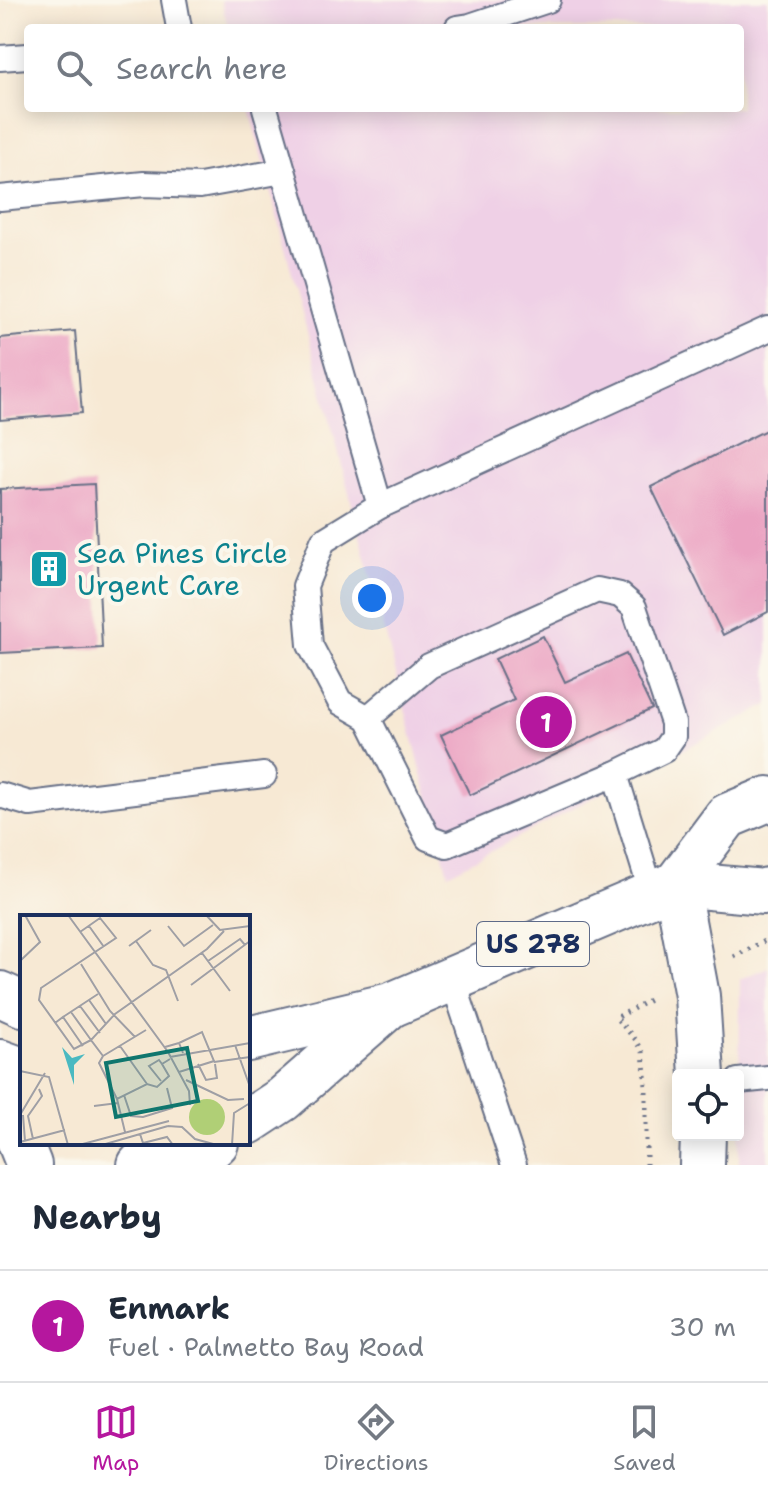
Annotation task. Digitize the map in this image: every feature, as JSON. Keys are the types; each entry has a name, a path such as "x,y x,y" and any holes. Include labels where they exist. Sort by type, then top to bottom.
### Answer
{"main road":[{"path":"702,1069 697,996 664,889 727,816 768,799"},
{"name":"US 278","path":"250,1094 265,1088 391,1005 664,889 768,890"},
{"path":"0,994 20,1003"},
{"path":"250,1017 391,1005"},
{"path":"250,1121 283,1099 391,1005"},
{"name":"US 278","path":"250,1039 391,1005"},
{"path":"0,1062 20,1069"},
{"path":"0,1102 7,1110 20,1142"},
{"path":"702,1165 703,1141"},
{"path":"21,1145 29,1165"},
{"path":"140,1165 160,1145"},
{"path":"191,1165 214,1145"}],"lane":[{"path":"174,0 178,24"},
{"path":"476,24 548,0"},
{"path":"0,58 24,56"},
{"path":"266,112 380,506"},
{"path":"0,198 144,184 200,186 283,171"},
{"path":"368,718 429,666 597,590 620,595 634,607 673,723 673,737 664,750 447,845 428,838 368,718 340,702 310,645 305,586 323,541 380,506 768,329"},
{"path":"615,774 664,889"},
{"path":"0,795 30,804 264,775"},
{"path":"452,978 514,1165"},
{"path":"744,1080 768,1078"}],"shaded area":[{"path":"221,0 768,0 768,705 448,874 250,112 744,112 744,24 227,24"},
{"path":"768,967 768,1165 739,1165 739,1141 744,1141 744,1069 740,1069 740,979"}],"building":[{"path":"75,331 82,413 0,420 0,338"},
{"path":"768,429 768,612 723,635 651,487"},
{"name":"Sea Pines Circle Urgent Care","path":"94,484 102,648 0,653 0,489"},
{"path":"543,636 565,682 626,654 652,709 470,795 441,735 514,700 495,659"}],"place":[{"name":"Sea Pines Circle Urgent Care","path":"49,569"},
{"name":"Enmark","path":"546,722"}]}
